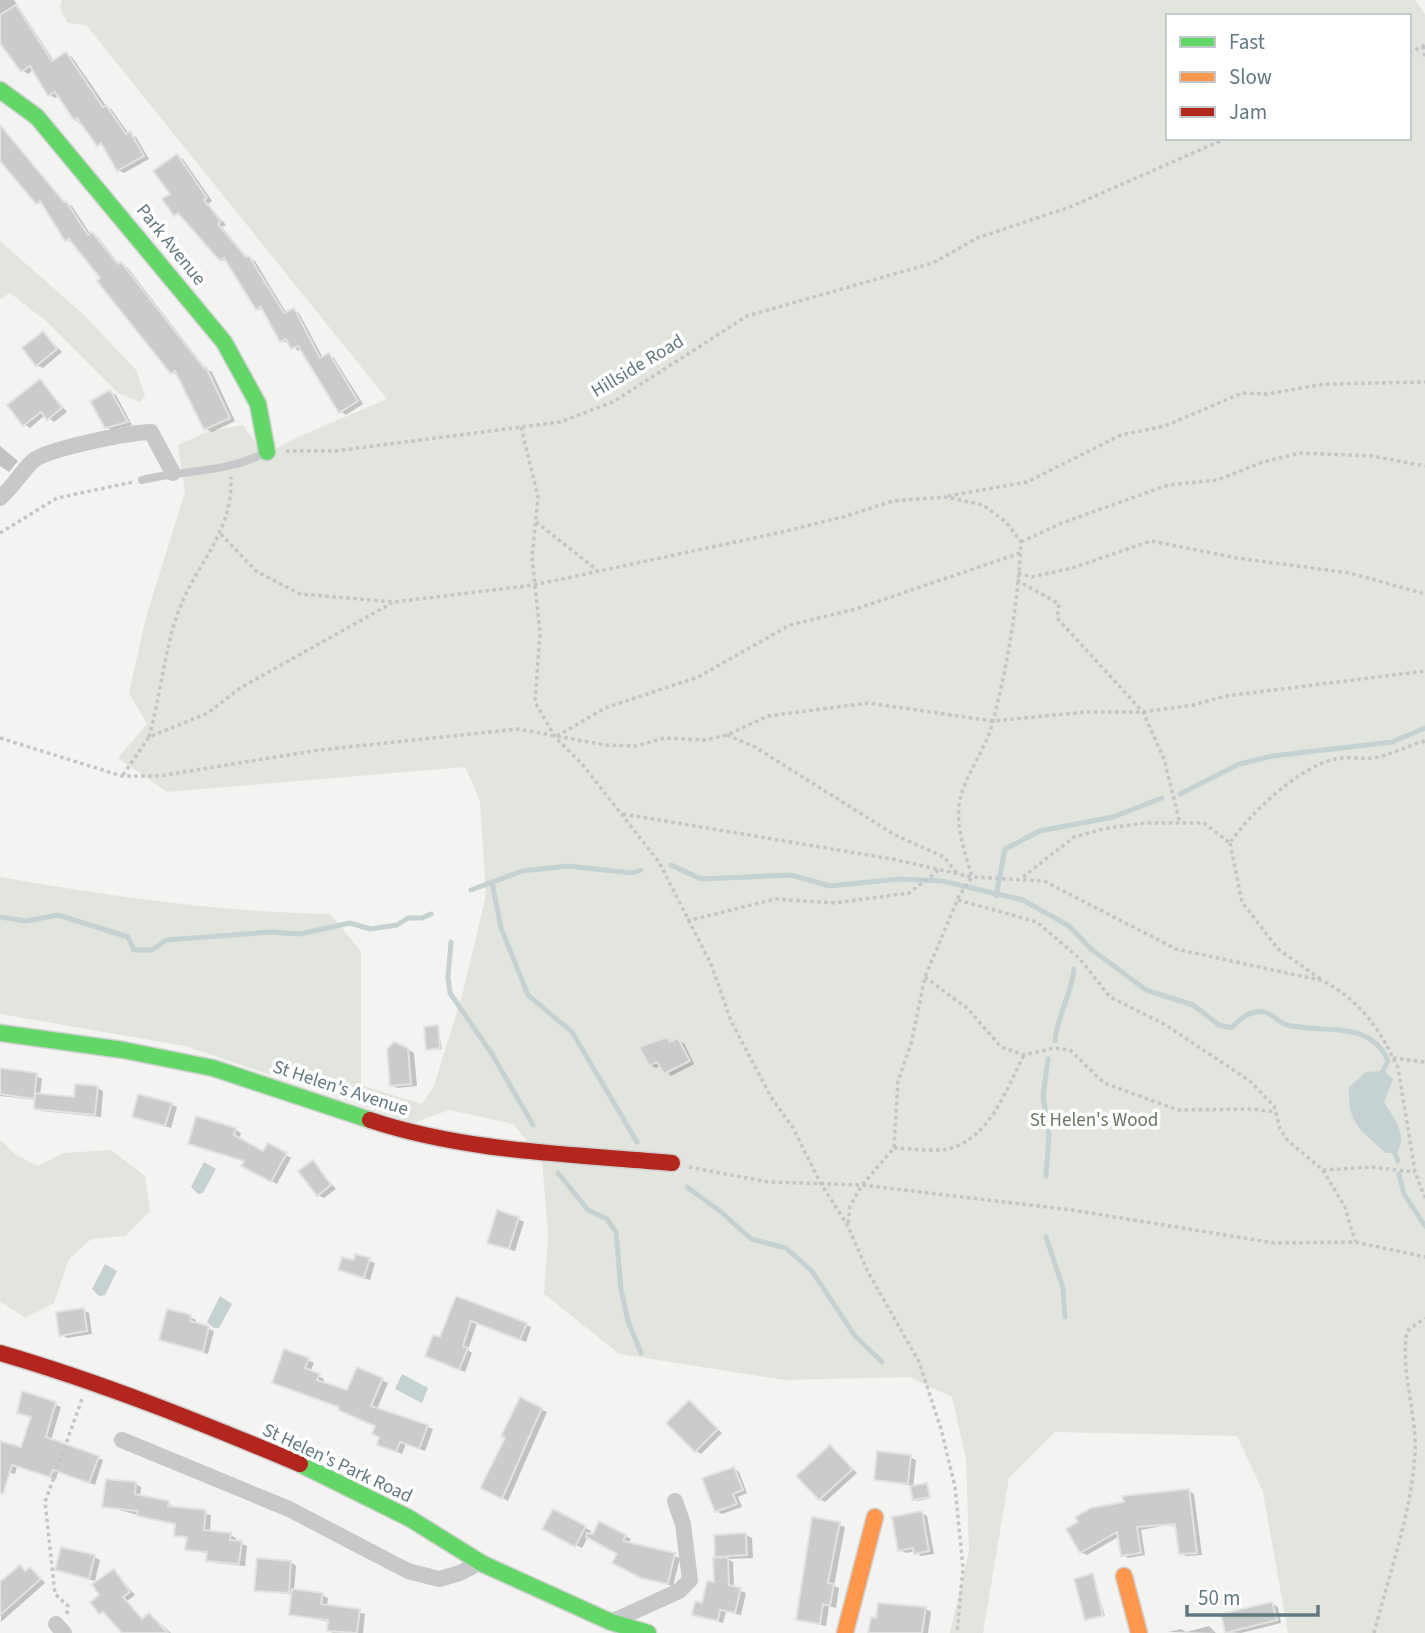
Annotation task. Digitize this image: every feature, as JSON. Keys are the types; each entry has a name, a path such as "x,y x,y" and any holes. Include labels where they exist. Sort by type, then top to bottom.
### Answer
{"street":[{"name":"Park Avenue","path":"0,90 37,117 224,342 258,404 267,452"},
{"path":"0,498 18,483 33,460 56,449 100,442 134,432 150,432 173,473"},
{"name":"St Helen's Avenue","path":"0,1033 123,1050 213,1068 396,1129 490,1146 672,1163"},
{"name":"St Helen's Park Road","path":"0,1353 88,1381 310,1468 409,1518 481,1562 611,1622 648,1633"},
{"path":"122,1440 289,1509 408,1571 439,1579 460,1573 481,1562"},
{"path":"611,1622 679,1591 690,1580 683,1524 675,1501"},
{"path":"845,1633 875,1517"},
{"path":"1124,1576 1139,1633"}],"lane":[{"path":"142,480 173,473 231,468 267,452"}],"path":[{"path":"1424,46 1425,58"},
{"name":"Hillside Road","path":"267,452 335,451 559,422 613,402 747,316 933,262 977,238 1070,207 1222,140"},
{"path":"221,534 256,571 300,594 394,602 534,585 782,532 893,501 946,497 1027,482 1121,435 1165,426 1242,393 1267,394 1325,384 1425,381"},
{"path":"521,427 538,497 532,557 540,633 535,702 555,737 582,764 659,862 715,973 731,1021 771,1097 793,1128 821,1184 848,1226 867,1270 919,1362 941,1430 955,1487 963,1568 957,1633"},
{"path":"1021,542 1062,523 1168,485 1217,480 1263,462 1300,453 1372,456 1425,466"},
{"path":"122,776 149,737 177,613 188,588 221,534 232,500 231,468"},
{"path":"0,533 57,498 142,480"},
{"path":"946,497 983,505 1006,522 1021,542 1011,632 993,721 985,746 962,791 958,829 972,877"},
{"path":"536,522 597,570"},
{"path":"1018,573 1032,577 1072,568 1151,541 1237,558 1350,573 1425,594"},
{"path":"555,737 605,708 698,677 790,625 856,609 1021,553"},
{"path":"1017,580 1059,604 1058,618 1143,712 1164,759 1180,823"},
{"path":"149,737 208,713 240,688 394,602"},
{"path":"0,738 122,776 159,776 385,741 518,729 555,737 636,746 664,738 704,740 726,735 768,716 868,703 993,721 1086,712 1143,712 1193,705 1226,696 1425,671"},
{"path":"726,735 755,747 895,835 944,857 958,874"},
{"path":"1230,843 1245,820 1271,796 1321,764 1338,758 1364,760 1394,753 1425,741"},
{"path":"621,814 972,877 1045,881 1176,949 1221,961 1324,981"},
{"path":"1022,878 1074,837 1145,823 1204,823 1230,843 1242,902 1278,949 1345,994 1378,1026 1398,1068 1415,1172 1425,1198"},
{"path":"687,921 775,899 835,903 909,893 939,870"},
{"path":"848,1226 850,1206 862,1185 894,1149 898,1081 911,1044 925,977 958,898 972,877"},
{"path":"958,898 1037,922 1080,959 1110,997 1164,1024 1250,1081 1275,1112 1280,1129 1288,1141 1323,1170 1345,1207 1355,1242"},
{"path":"925,977 968,1009 1001,1047 1024,1055 1054,1048 1070,1051 1104,1083 1178,1110 1252,1109 1275,1112"},
{"path":"894,1149 948,1149 980,1133 998,1106 1024,1055"},
{"path":"1393,1058 1425,1062"},
{"path":"672,1163 768,1182 862,1185 1072,1210 1274,1243 1355,1242 1425,1257"},
{"path":"1323,1170 1371,1167 1415,1172"},
{"path":"1374,1633 1408,1508 1415,1454 1415,1412 1404,1353 1407,1331 1425,1318"},
{"path":"60,1629 68,1606 55,1594 45,1502 88,1381"}],"green space":[{"name":"St Helen's Wood","path":"62,0 1415,0 1425,14 1425,1633 1288,1633 1263,1492 1237,1436 1055,1432 1009,1478 983,1633 950,1633 969,1550 966,1459 952,1397 909,1377 785,1380 619,1354 544,1294 548,1236 542,1158 513,1124 449,1110 413,1123 185,1046 0,1014 0,877 164,902 330,914 361,951 361,1085 422,1104 434,1086 463,992 486,895 480,801 465,767 167,792 118,758 147,724 129,693 146,617 185,492 178,445 209,431 243,425 264,455 298,437 387,399 86,25 67,23 60,7"},
{"path":"0,241 84,315 136,370 145,395 140,402 118,393 47,322 10,293 0,299"},
{"path":"0,1140 15,1154 38,1166 63,1153 111,1150 145,1176 150,1211 125,1236 91,1239 69,1259 54,1303 25,1318 0,1301"}],"shaded area":[{"path":"1384,1071 1393,1079 1384,1102 1401,1133 1397,1153 1386,1153 1369,1138 1357,1125 1350,1110 1349,1087 1366,1072"},
{"path":"204,1162 216,1169 203,1193 198,1194 191,1187"},
{"path":"105,1264 117,1271 105,1295 99,1296 92,1289"},
{"path":"220,1296 232,1304 219,1328 214,1328 207,1322"},
{"path":"402,1374 428,1388 422,1403 395,1389"}],"building":[{"path":"16,5 52,61 66,52 103,107 106,105 126,134 130,131 144,156 117,171 101,143 97,146 77,118 74,120 55,92 48,96 30,66 21,72 0,43 0,15"},
{"path":"0,125 64,202 66,201 88,235 92,232 118,264 121,262 204,368 206,367 230,418 204,430 175,371 171,374 97,281 100,278 69,239 65,241 40,201 36,204 0,161"},
{"path":"177,154 207,198 204,200 221,221 218,224 246,257 249,256 284,313 294,308 320,358 329,353 358,401 339,413 298,346 291,349 286,339 280,342 261,307 256,310 224,258 220,261 178,213 174,216 162,199 170,194 153,171"},
{"path":"43,331 57,349 36,366 22,348"},
{"path":"40,379 62,408 47,420 41,412 23,426 7,405"},
{"path":"110,390 128,422 105,428 90,401"},
{"path":"438,1025 440,1048 426,1050 424,1027"},
{"path":"667,1037 670,1042 678,1038 690,1061 664,1074 657,1062 649,1066 639,1047"},
{"path":"394,1042 408,1048 411,1084 390,1086 387,1049"},
{"path":"0,1068 37,1073 34,1099 0,1094"},
{"path":"75,1084 98,1086 95,1115 34,1109 35,1093 74,1097"},
{"path":"138,1094 172,1103 165,1126 132,1117"},
{"path":"196,1116 236,1128 234,1135 263,1151 268,1143 287,1153 271,1182 241,1166 244,1161 188,1144"},
{"path":"313,1160 331,1185 317,1196 298,1171"},
{"path":"497,1210 519,1217 509,1249 487,1243"},
{"path":"355,1254 370,1258 364,1278 338,1270 342,1257 354,1260"},
{"path":"456,1296 527,1323 520,1340 471,1321 463,1346 468,1348 459,1370 425,1356 433,1335 440,1337"},
{"path":"84,1308 87,1331 59,1336 56,1312"},
{"path":"167,1309 191,1315 190,1321 209,1326 203,1352 159,1340"},
{"path":"284,1349 309,1358 305,1368 320,1374 317,1380 347,1390 357,1367 383,1378 371,1406 428,1425 419,1449 400,1442 396,1452 377,1445 379,1437 372,1434 375,1426 338,1410 339,1407 272,1383"},
{"path":"22,1391 56,1402 46,1437 99,1456 89,1483 53,1470 50,1477 12,1465 3,1494 0,1493 0,1441 21,1447 31,1417 17,1413"},
{"path":"520,1397 542,1408 502,1499 480,1488 505,1438 501,1436"},
{"path":"689,1400 718,1429 695,1452 666,1423"},
{"path":"830,1445 853,1469 819,1500 796,1476"},
{"path":"877,1451 911,1455 908,1484 874,1480"},
{"path":"734,1467 743,1490 733,1494 737,1504 715,1512 702,1478"},
{"path":"106,1479 136,1482 135,1494 169,1501 168,1506 206,1510 204,1530 231,1533 230,1540 242,1541 239,1564 206,1561 207,1552 185,1550 187,1537 174,1536 175,1524 137,1516 138,1511 102,1507"},
{"path":"927,1483 930,1497 913,1500 910,1486"},
{"path":"1189,1489 1197,1553 1179,1554 1175,1524 1137,1527 1141,1553 1121,1556 1117,1532 1080,1553 1066,1529 1078,1522 1075,1517 1091,1508 1124,1502 1122,1496"},
{"path":"553,1509 586,1526 575,1547 542,1529"},
{"path":"922,1511 929,1551 914,1554 913,1548 898,1551 892,1517"},
{"path":"812,1517 840,1522 828,1583 834,1584 830,1606 823,1604 820,1624 796,1620"},
{"path":"599,1521 626,1535 623,1541 675,1553 668,1584 641,1578 612,1563 617,1554 586,1537 587,1533 593,1534"},
{"path":"746,1533 747,1555 715,1557 714,1535"},
{"path":"61,1547 95,1555 89,1579 55,1570"},
{"path":"728,1557 729,1585 741,1588 735,1613 720,1610 718,1621 692,1615 695,1601 702,1603 707,1581 714,1582 713,1558"},
{"path":"257,1558 291,1561 289,1593 254,1591"},
{"path":"20,1565 25,1571 30,1567 41,1579 0,1615 0,1582"},
{"path":"114,1569 130,1592 123,1597 142,1619 149,1613 168,1633 122,1633 103,1612 99,1614 90,1602 99,1595 92,1584"},
{"path":"1093,1573 1103,1616 1085,1620 1074,1579"},
{"path":"292,1589 323,1593 321,1604 360,1609 357,1633 327,1631 328,1620 289,1615"},
{"path":"1272,1602 1277,1620 1225,1633 1221,1614"},
{"path":"878,1603 926,1607 922,1633 868,1633 871,1617 876,1618"}],"waterway":[{"path":"1180,794 1239,764 1273,756 1392,742 1425,728"},
{"path":"996,896 1005,849 1040,831 1113,817 1162,798"},
{"path":"671,865 701,879 791,875 830,886 900,879 942,881 1023,900 1069,926 1091,949 1146,990 1193,1005 1219,1025 1231,1028 1250,1014 1264,1012 1287,1025 1345,1031 1370,1039 1388,1061 1381,1075"},
{"path":"471,890 522,871 568,866 632,873 641,870"},
{"path":"492,882 501,928 528,995 572,1032 637,1142"},
{"path":"0,917 26,921 58,915 128,937 134,950 152,950 166,940 271,932 300,934 350,923 370,929 397,925 408,918 422,918 431,914"},
{"path":"451,942 448,977 450,993 492,1054 533,1125"},
{"path":"1055,1041 1074,969"},
{"path":"1046,1176 1049,1135 1043,1096 1048,1059"},
{"path":"1393,1148 1398,1161"},
{"path":"558,1173 588,1210 607,1219 616,1232 621,1289 628,1321 641,1353"},
{"path":"1399,1174 1404,1194 1425,1226"},
{"path":"687,1187 720,1211 751,1239 786,1248 812,1271 855,1336 882,1362"},
{"path":"1046,1237 1063,1288 1065,1317"}],"traffic: fast":[{"path":"0,90 37,117 224,342 258,404 267,452"},
{"path":"0,1033 123,1050 213,1068 370,1120"},
{"path":"300,1464 409,1518 483,1564 611,1622 648,1633"}],"traffic: slow":[{"path":"845,1633 875,1517"},
{"path":"1124,1576 1139,1633"}],"traffic: jam":[{"path":"370,1120 406,1131 481,1145 672,1163"},
{"path":"0,1353 152,1404 300,1464"}]}
